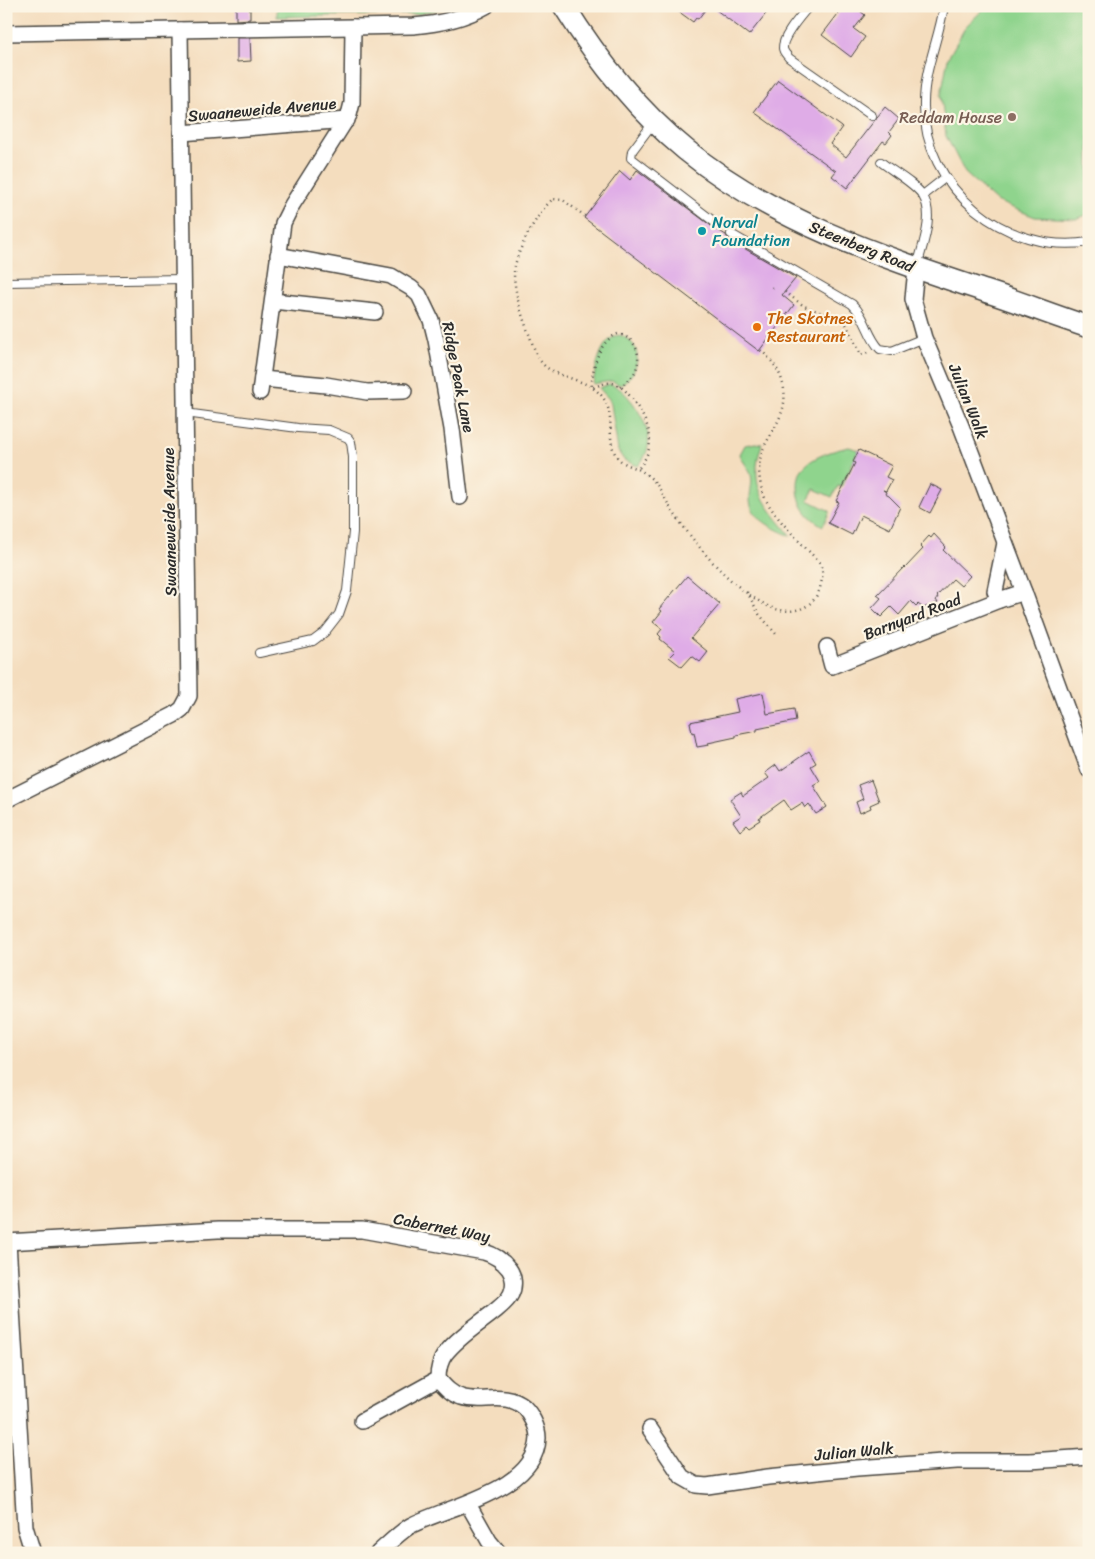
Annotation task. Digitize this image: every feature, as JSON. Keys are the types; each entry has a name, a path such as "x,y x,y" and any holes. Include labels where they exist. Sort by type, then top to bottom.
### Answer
{"main road":[{"name":"Steenberg Road","path":"564,6 597,56 654,121 686,150 736,186 841,240 916,269 988,291 1089,327"}],"street":[{"path":"6,33 414,26 433,24 465,16 486,6"},
{"path":"353,27 352,103 347,120 287,213 283,223 261,386 326,385 367,392 404,391"},
{"name":"Swaaneweide Avenue","path":"6,800 174,716 180,712 187,702 190,689 180,30"},
{"name":"Swaaneweide Avenue","path":"181,133 347,120"},
{"name":"Ridge Peak Lane","path":"278,255 391,276 411,288 418,295 431,320 436,340 452,429 460,497"},
{"name":"Julian Walk","path":"916,269 913,299 924,338 961,426 1089,770"},
{"path":"273,301 375,312"},
{"path":"999,600 995,591 1005,543"},
{"name":"Barnyard Road","path":"827,646 832,666 999,600 1024,592"},
{"name":"Cabernet Way","path":"7,1242 218,1230 362,1230 494,1255 511,1272 514,1279 512,1294 500,1307 448,1350 440,1363 438,1379"},
{"path":"7,1242 25,1527 33,1553"},
{"path":"362,1421 438,1379 452,1393 464,1398 500,1398 511,1400 522,1406 529,1413 538,1434 534,1456 528,1465 495,1490 468,1504 410,1527 378,1553"},
{"name":"Julian Walk","path":"650,1429 682,1477 696,1485 707,1486 768,1477 867,1467 957,1461 1030,1461 1089,1457"},
{"path":"468,1504 490,1542 499,1553"}],"lane":[{"path":"809,6 785,39 783,47 785,53 789,58 872,116"},
{"path":"944,6 926,76 924,105 925,122 940,168 961,197 976,211 990,222 1008,231 1047,243 1089,242"},
{"path":"654,121 632,151 631,158 716,224"},
{"path":"881,162 923,195 928,210 927,225 916,269"},
{"path":"923,195 946,177"},
{"path":"731,234 852,304 864,317 880,349 892,351 924,338"},
{"path":"6,282 183,279"},
{"path":"185,413 298,428 329,430 348,438 351,442 353,457 353,532 347,591 339,614 325,632 313,641 259,653"}],"path":[{"path":"585,216 563,200 553,199 546,204 530,231 514,273 515,288 536,352 546,367 592,388 601,395 610,413 613,449 618,458 653,480 688,534 709,559 764,604 776,610 787,612 797,610 812,603 820,590 823,569 765,500 759,475 761,456 770,434 779,421 784,400 784,387 781,375 771,359 760,350"},
{"path":"772,288 775,284"},
{"path":"784,292 804,306 845,322 861,355 870,351 875,355"},
{"path":"592,388 594,372 602,349 607,340 618,334 624,335 637,347 639,358 635,373 620,387"},
{"path":"592,388 608,382 620,387 626,391 644,416 650,430 649,448 646,458 638,469"},
{"path":"747,592 759,614 776,634"}],"green space":[{"path":"277,6 451,6 420,14 277,17"},
{"name":"Reddam House","path":"987,6 1089,6 1089,214 1076,219 1035,217 996,201 965,173 946,136 941,95 948,58 966,26"},
{"path":"619,335 630,341 636,350 637,362 632,374 620,385 612,381 593,384 597,363 603,348 612,338"},
{"path":"609,384 619,389 628,397 646,426 648,434 647,450 638,466 624,460 618,451 611,404 599,388"},
{"path":"762,444 758,459 758,484 767,505 791,536 764,522 754,512 751,505 751,475 740,454 745,445"},
{"path":"849,447 859,450 841,487 838,486 832,497 814,489 808,500 830,511 823,526 812,519 804,510 798,493 800,474 803,468 812,460"}],"building":[{"path":"236,6 250,6 250,19 236,20"},
{"path":"671,6 708,6 698,19 696,18 693,22"},
{"path":"711,6 772,6 749,35"},
{"path":"844,6 854,6 865,15 854,29 865,37 851,57 822,35"},
{"path":"237,38 250,38 251,61 237,62"},
{"path":"778,80 842,127 830,144 846,157 885,107 899,119 889,132 892,135 886,143 883,141 847,188 832,176 836,171 754,112"},
{"path":"637,170 726,235 728,239 796,278 782,295 794,305 759,351 584,218 620,171 630,180"},
{"path":"859,450 892,466 886,477 892,480 886,491 883,490 900,507 890,529 861,515 852,535 828,523 839,502 836,501 855,463 853,462"},
{"path":"930,484 942,490 930,513 919,507"},
{"path":"934,534 946,547 943,550 970,576 961,586 953,579 937,596 936,600 938,603 923,608 918,604 916,606 911,601 899,615 891,607 881,617 872,608 881,598 877,595 923,549 920,546 929,536 931,538"},
{"path":"687,576 720,604 691,638 708,652 700,662 692,656 682,667 669,657 675,651 660,639 661,637 658,634 662,629 653,622 662,611 659,609"},
{"path":"763,693 767,714 794,709 796,721 757,729 757,731 736,735 736,737 697,747 690,722 738,712 735,699"},
{"path":"809,751 816,763 811,766 820,781 813,785 827,807 816,814 809,804 805,808 802,803 791,810 784,800 759,818 760,820 749,827 747,825 740,831 733,821 741,816 730,799 741,792 743,796 769,778 765,773 776,765 780,771"},
{"path":"871,780 879,801 870,805 871,808 860,813 856,802 863,799 858,785"}],"place":[{"name":"Reddam House","path":"1012,117"},
{"name":"Norval Foundation","path":"702,231"},
{"name":"The Skotnes Restaurant","path":"757,327"}]}
